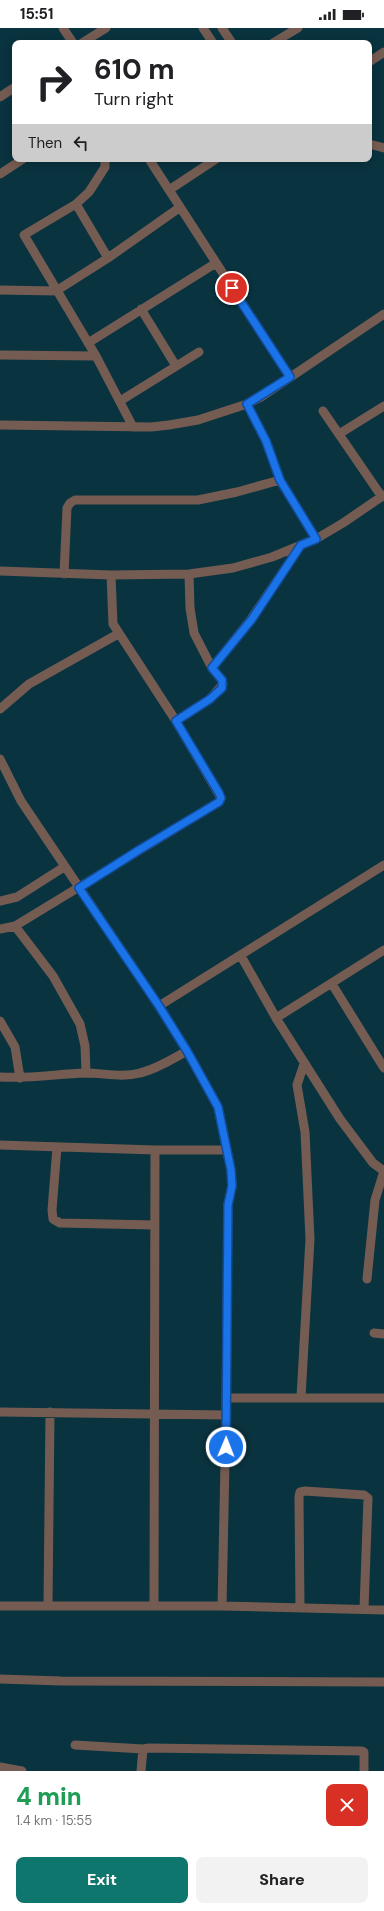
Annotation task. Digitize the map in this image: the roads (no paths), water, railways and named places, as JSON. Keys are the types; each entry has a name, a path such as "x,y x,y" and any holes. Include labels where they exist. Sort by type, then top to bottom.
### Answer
{"street":[{"path":"87,40 106,28"},
{"path":"203,28 212,40"},
{"path":"222,28 230,40"},
{"path":"278,40 298,28"},
{"path":"67,29 72,40"},
{"path":"372,60 384,52"},
{"path":"0,97 12,89"},
{"path":"372,145 384,148"},
{"path":"0,174 18,162"},
{"path":"105,162 105,167 93,188 76,204 24,235 96,356 132,427"},
{"path":"151,162 290,377"},
{"path":"168,190 211,162"},
{"path":"76,204 108,258"},
{"path":"0,290 56,291 108,258 180,208"},
{"path":"88,343 216,263"},
{"path":"141,309 176,366"},
{"path":"0,425 152,427 198,420 247,404 384,314"},
{"path":"120,401 199,352"},
{"path":"0,354 96,356"},
{"path":"247,404 266,441 280,480 316,539"},
{"path":"340,434 384,406"},
{"path":"0,571 111,575 189,574 252,564 316,539 343,524 383,496 323,410"},
{"path":"64,574 67,508 70,503 75,500 198,500 237,492 280,480"},
{"path":"212,668 252,619 301,545"},
{"path":"176,721 210,699 222,688 222,680 212,668 194,634 191,622 189,574"},
{"path":"0,928 15,926 219,802 221,798 176,721 118,634 112,620 111,575"},
{"path":"0,709 29,684 118,634"},
{"path":"0,759 20,801 159,1006 187,1051 218,1107 228,1150 232,1186 228,1205 222,1606"},
{"path":"159,1006 384,865"},
{"path":"0,901 17,897 64,867"},
{"path":"15,926 53,976 80,1024 85,1046 86,1073"},
{"path":"276,1018 384,950"},
{"path":"241,956 304,1064 365,1154 384,1172 374,1200 367,1279"},
{"path":"332,984 384,1068"},
{"path":"0,1021 15,1047 20,1078"},
{"path":"0,1077 20,1078 86,1073 122,1076 140,1073 155,1068 187,1051"},
{"path":"301,1397 310,1239 305,1132 297,1085 304,1064"},
{"path":"0,1145 155,1150 228,1150"},
{"path":"58,1147 52,1210 53,1219 60,1223 154,1225"},
{"path":"154,1605 155,1150"},
{"path":"374,1333 384,1334"},
{"path":"226,1398 384,1398"},
{"path":"0,1412 226,1415"},
{"path":"48,1605 50,1412"},
{"path":"300,1608 299,1497 300,1492 305,1491 364,1495 368,1498 364,1609"},
{"path":"0,1606 154,1605 384,1610"},
{"path":"0,1679 61,1681 384,1682"},
{"path":"75,1745 143,1749 324,1749 362,1751 364,1752 364,1771"},
{"path":"141,1771 143,1749"},
{"path":"0,1767 22,1771"}]}
